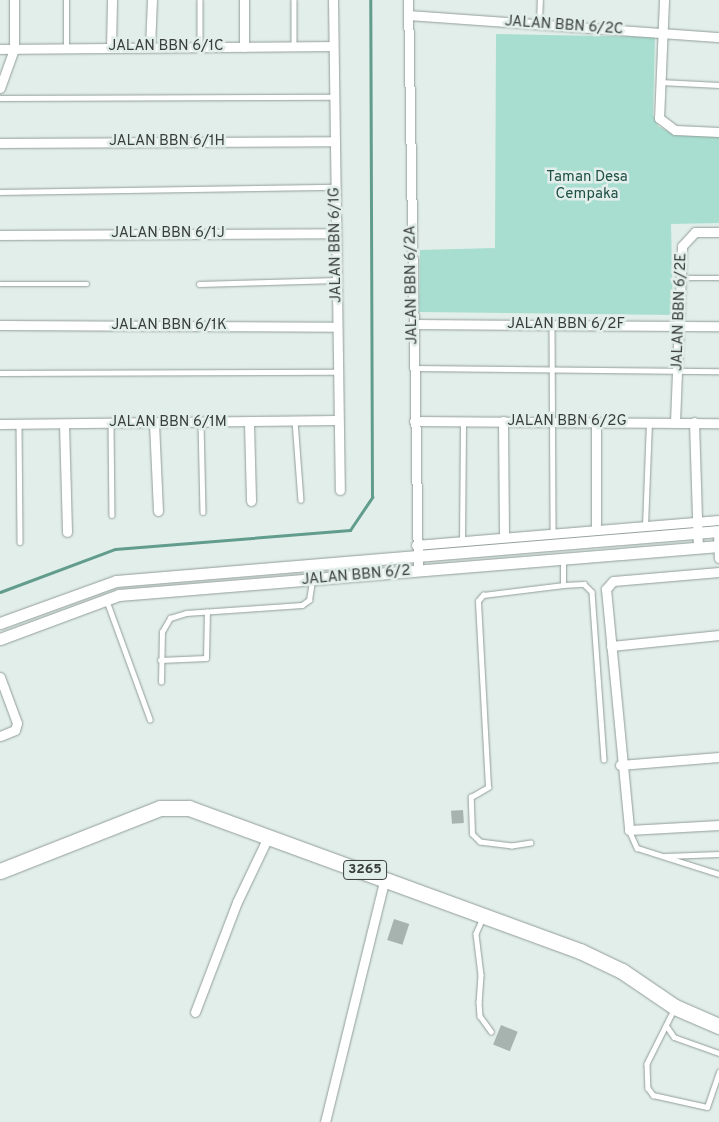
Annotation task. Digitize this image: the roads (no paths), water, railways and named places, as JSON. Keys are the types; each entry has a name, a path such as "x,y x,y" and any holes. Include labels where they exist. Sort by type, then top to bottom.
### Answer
{"main road":[{"name":"3265","path":"0,871 160,808 189,808 385,877 580,951 622,971 675,1007 719,1026"}],"street":[{"path":"0,88 14,48 14,0"},
{"path":"111,48 112,0"},
{"path":"150,47 152,0"},
{"path":"244,0 244,47"},
{"name":"JALAN BBN 6/1G","path":"333,0 337,420 340,490"},
{"name":"JALAN BBN 6/2A","path":"408,0 416,550 418,570"},
{"path":"664,0 659,118 676,130 719,132"},
{"name":"JALAN BBN 6/2C","path":"409,15 719,37"},
{"name":"JALAN BBN 6/1C","path":"0,49 333,46"},
{"name":"JALAN BBN 6/1H","path":"0,143 334,141"},
{"name":"JALAN BBN 6/2E","path":"675,422 681,278 687,236 719,232"},
{"name":"JALAN BBN 6/1J","path":"0,235 336,234"},
{"name":"JALAN BBN 6/2F","path":"413,324 719,326"},
{"name":"JALAN BBN 6/1K","path":"0,325 337,327"},
{"name":"JALAN BBN 6/1M","path":"0,424 249,423 337,420"},
{"name":"JALAN BBN 6/2G","path":"414,421 719,423"},
{"path":"503,421 504,537"},
{"path":"596,422 596,530"},
{"path":"694,422 698,547"},
{"path":"154,423 158,511"},
{"path":"249,423 251,502"},
{"path":"64,424 67,532"},
{"path":"416,550 462,541 504,537 645,526 696,527"},
{"name":"JALAN BBN 6/2","path":"0,623 116,581 416,550 696,527 719,528"},
{"path":"719,528 719,558"},
{"name":"JALAN BBN 6/2","path":"0,639 107,600 312,579 562,557 719,546"},
{"path":"719,572 608,583 620,765 629,830 719,825"},
{"path":"611,646 719,636"},
{"path":"0,677 17,723 15,730 0,736"},
{"path":"620,765 719,757"},
{"path":"195,1012 237,902 270,835"},
{"path":"325,1122 385,877"}],"lane":[{"path":"66,0 66,48"},
{"path":"200,0 200,47"},
{"path":"294,0 294,46"},
{"path":"539,24 540,0"},
{"path":"660,82 719,85"},
{"path":"0,98 334,97"},
{"path":"0,192 335,186"},
{"path":"681,278 719,278"},
{"path":"200,284 336,280"},
{"path":"0,284 87,284"},
{"path":"552,325 553,533"},
{"path":"414,368 719,372"},
{"path":"0,373 338,372"},
{"path":"462,541 463,421"},
{"path":"201,422 203,512"},
{"path":"295,422 300,500"},
{"path":"645,526 649,422"},
{"path":"18,424 20,542"},
{"path":"111,424 112,515"},
{"path":"562,557 563,585"},
{"path":"161,682 162,632 170,618 207,612 302,605 309,600 312,579"},
{"path":"531,843 512,846 480,842 472,834 471,797 488,787 478,601 483,594 584,584 592,592 604,760"},
{"path":"107,600 150,719"},
{"path":"160,660 206,658 207,612"},
{"path":"629,830 637,848 719,874"},
{"path":"661,856 719,854"},
{"path":"484,916 476,934 481,975 478,1002 480,1016 491,1031"},
{"path":"675,1007 646,1072 653,1094 707,1107 719,1072"},
{"path":"666,1025 674,1037 719,1053"}],"waterway":[{"path":"0,592 115,549 350,530 372,497 370,0"}],"park label":[{"name":"Taman Desa Cempaka","path":"587,186"}]}
